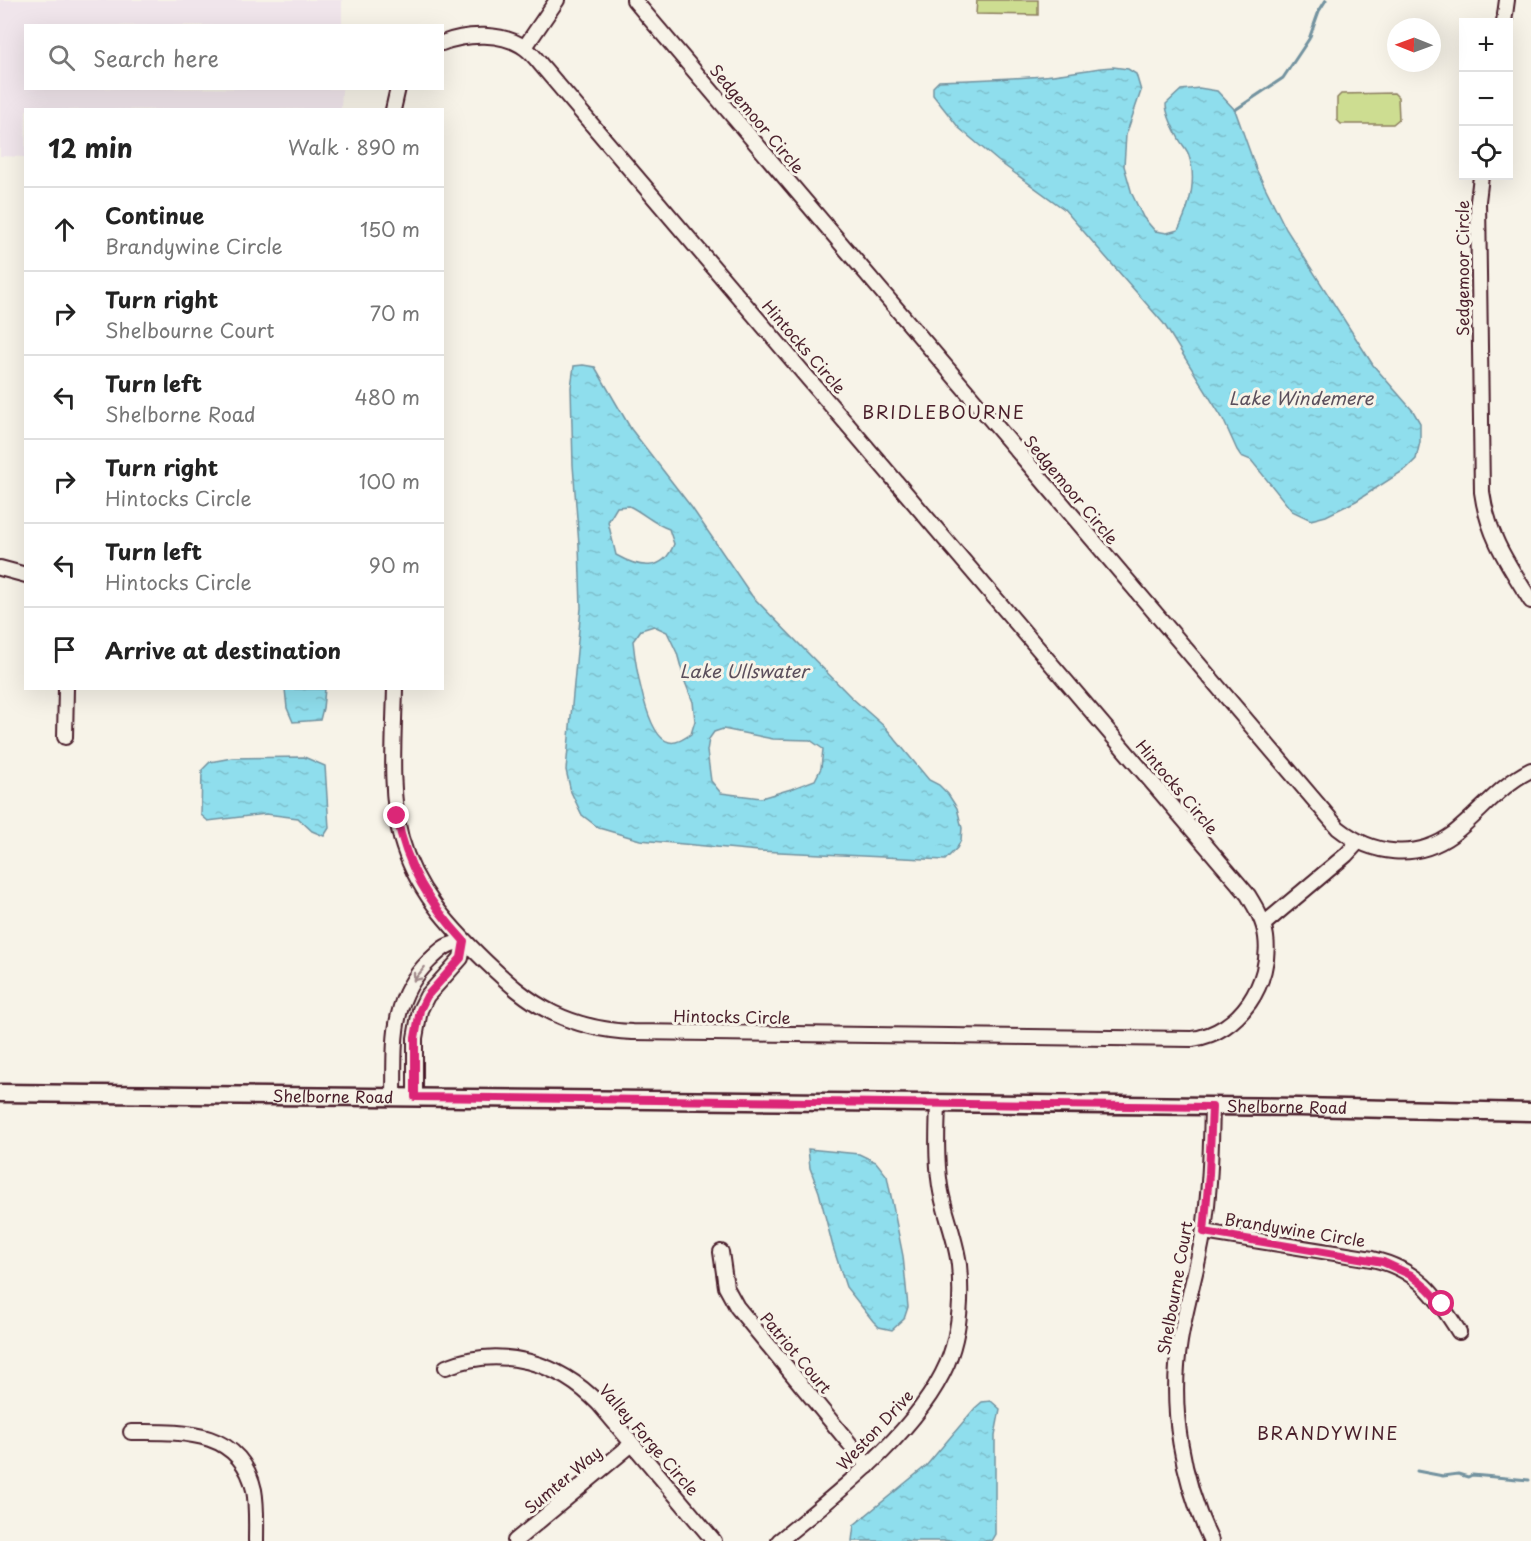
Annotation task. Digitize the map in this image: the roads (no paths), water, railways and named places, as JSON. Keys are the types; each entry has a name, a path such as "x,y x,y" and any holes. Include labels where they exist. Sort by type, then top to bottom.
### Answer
{"street":[{"path":"525,48 557,0"},
{"name":"Sedgemoor Circle","path":"634,0 1331,820 1358,842 1384,850 1400,852 1433,845 1453,834 1488,802 1531,770"},
{"path":"1505,18 1507,0"},
{"name":"Hintocks Circle","path":"394,690 395,800 402,840 413,871 425,894 464,941 509,984 530,1000 566,1019 602,1029 632,1032 1182,1039 1200,1038 1232,1021 1250,1001 1260,982 1266,961 1266,935 1260,914 1248,895 525,48 500,38 483,36 467,36 444,42"},
{"path":"393,108 398,90"},
{"name":"Sedgemoor Circle","path":"1481,180 1478,201 1482,492 1486,516 1494,539 1531,601"},
{"path":"0,568 24,574"},
{"path":"65,737 66,690"},
{"path":"1264,924 1346,855 1358,842"},
{"path":"394,1097 394,1034 400,1005 413,980 430,960 447,944 464,941 461,958 427,996 420,1010 415,1038 415,1097"},
{"name":"Shelborne Road","path":"0,1093 1299,1107 1531,1112"},
{"name":"Weston Drive","path":"779,1541 868,1466 923,1405 947,1363 955,1339 961,1288 959,1262 940,1186 938,1104"},
{"name":"Shelbourne Court","path":"1211,1541 1185,1464 1177,1414 1177,1391 1180,1344 1204,1232 1212,1107"},
{"name":"Brandywine Circle","path":"1204,1232 1372,1259 1395,1266 1428,1289 1442,1304 1460,1332"},
{"name":"Patriot Court","path":"721,1252 726,1287 737,1307 868,1466"},
{"name":"Valley Forge Circle","path":"446,1367 465,1359 487,1356 509,1358 540,1365 568,1379 590,1395 714,1541"},
{"path":"131,1432 190,1433 215,1440 228,1448 244,1467 254,1488 256,1541"},
{"name":"Sumter Way","path":"515,1541 632,1444"}],"water":[{"name":"Lake Windemere","path":"1113,67 1128,69 1136,74 1141,91 1126,135 1124,166 1132,194 1143,217 1155,231 1167,233 1178,230 1192,184 1188,154 1167,113 1166,104 1181,90 1199,88 1217,91 1235,110 1256,169 1286,229 1373,365 1413,411 1420,423 1420,442 1416,459 1406,469 1356,501 1326,516 1311,520 1292,511 1251,460 1241,456 1223,419 1164,324 1064,209 998,161 959,128 933,95 933,87 939,81 1039,76"},
{"name":"Lake Ullswater","path":"574,366 595,367 631,429 692,508 752,596 852,698 886,728 929,780 939,785 948,794 957,808 962,828 961,840 957,848 945,860 759,851 640,840 599,828 582,815 571,792 566,770 581,608 573,465 571,387","holes":["629,506 669,529 674,544 664,560 657,564 642,565 616,555 608,522 617,507","654,626 667,632 677,653 693,702 695,721 691,734 684,739 669,742 661,737 648,713 639,680 633,641 641,630","723,729 773,739 810,740 823,749 821,768 815,780 761,798 721,793 711,781 707,751 709,739 714,732"]},
{"path":"285,690 325,690 320,720 293,722 287,708"},
{"path":"304,757 325,766 329,828 324,836 312,831 298,818 266,814 208,821 201,815 202,770 210,762 232,758"},
{"path":"808,1149 859,1154 876,1162 887,1176 903,1256 908,1307 904,1319 892,1330 879,1327 846,1287 810,1168"},
{"path":"991,1401 1000,1409 995,1435 995,1534 991,1541 852,1541 854,1525 926,1466 975,1408 982,1402"}],"waterway":[{"path":"1235,110 1283,78 1309,39 1319,11 1326,0"},
{"path":"1417,1471 1443,1476 1458,1474 1468,1477 1472,1475 1529,1480"}],"district":[{"name":"BRIDLEBOURNE","path":"944,413"},
{"name":"BRANDYWINE","path":"1328,1434"}]}
